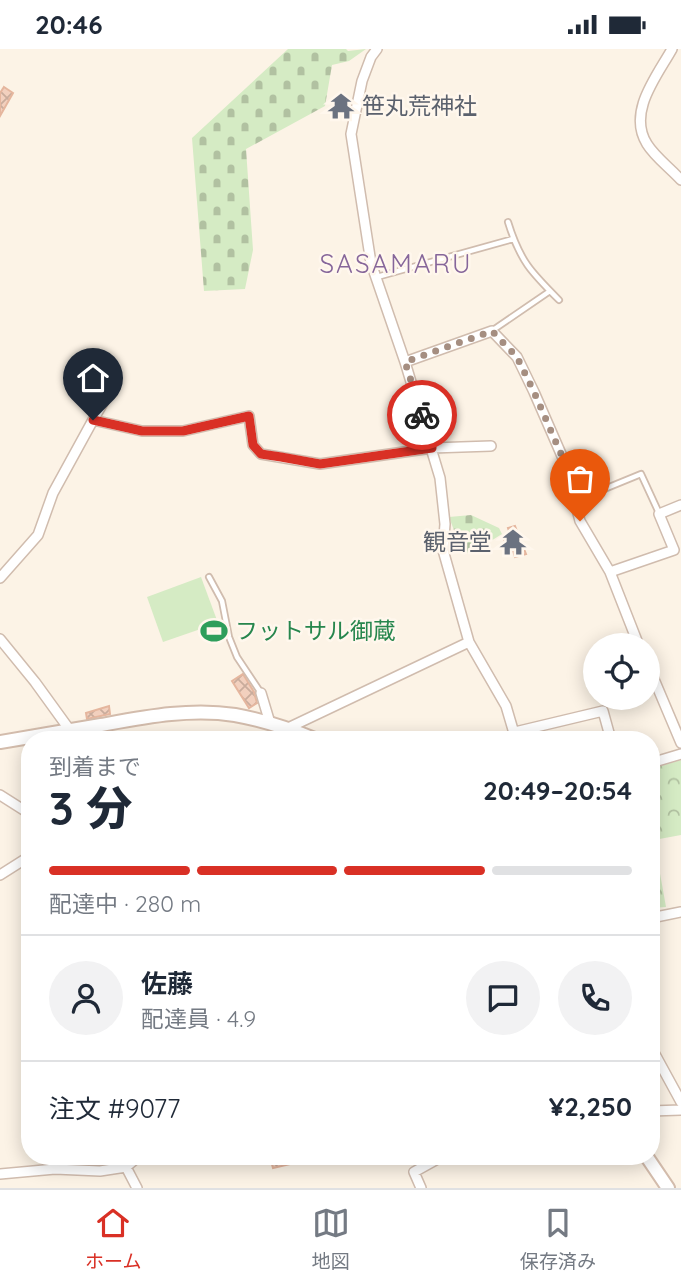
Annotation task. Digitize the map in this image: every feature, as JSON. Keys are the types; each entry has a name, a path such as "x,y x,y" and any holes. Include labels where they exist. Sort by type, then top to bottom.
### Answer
{"main road":[{"path":"89,731 139,718 190,713 233,715 295,731"},
{"path":"0,742 21,740"},
{"path":"652,1165 668,1188"}],"street":[{"path":"377,49 362,81 351,134 371,263 405,362 440,478 443,550 469,642 506,706 514,731"},
{"path":"672,49 644,99 642,131 647,144 681,180"},
{"path":"405,362 492,331 517,357 565,463 580,521 610,572 634,633"},
{"path":"0,578 38,535 53,493 107,396"},
{"path":"93,420 142,431 183,431 249,416 253,445 261,454 320,464 432,448 491,446"},
{"path":"610,572 674,550 659,514 681,505"},
{"path":"0,639 71,731"},
{"path":"288,728 469,642"},
{"path":"261,693 270,723"},
{"path":"660,693 681,743"},
{"path":"533,731 603,711 609,731"},
{"path":"660,760 681,754"},
{"path":"0,795 21,808"},
{"path":"0,875 21,862"},
{"path":"660,916 681,912"},
{"path":"660,1061 678,1089 681,1102"},
{"path":"660,1111 681,1110"},
{"path":"0,1174 55,1169 100,1171 128,1165"},
{"path":"421,1188 414,1172 427,1165"},
{"path":"126,1167 137,1188"}],"lane":[{"path":"508,222 518,254 559,300"},
{"path":"376,277 513,239"},
{"path":"492,331 551,291"},
{"path":"575,502 641,474 659,514"},
{"path":"209,577 222,601 229,637 237,657 261,693"},
{"path":"419,1165 420,1169"}],"green space":[{"path":"288,49 366,49 349,61 332,65 325,106 246,149 253,250 245,289 204,291 192,138"},
{"path":"471,515 499,528 502,534 478,549 463,554 449,517"},
{"path":"201,577 218,623 163,642 147,597"},
{"path":"681,760 681,835 660,839 660,766"},
{"path":"660,874 666,907 660,907"}],"building":[{"path":"4,87 13,93 0,116 0,93"},
{"name":"観音堂","path":"515,526 526,554 515,557 513,551 508,552 504,540 511,538 508,528"},
{"path":"243,674 257,703 249,708 232,681"},
{"path":"109,706 110,714 87,719 86,713"}],"way so far":[{"path":"422,415 405,362 492,331 517,357 534,392 565,463 580,521"}],"place":[{"name":"笹丸荒神社","path":"341,106"},
{"name":"観音堂","path":"513,542"},
{"name":"フットサル御蔵","path":"214,631"}],"district":[{"name":"SASAMARU","path":"396,264"}],"route":[{"path":"93,420 142,431 183,431 249,416 253,445 261,454 320,464 432,448 422,415"}]}
